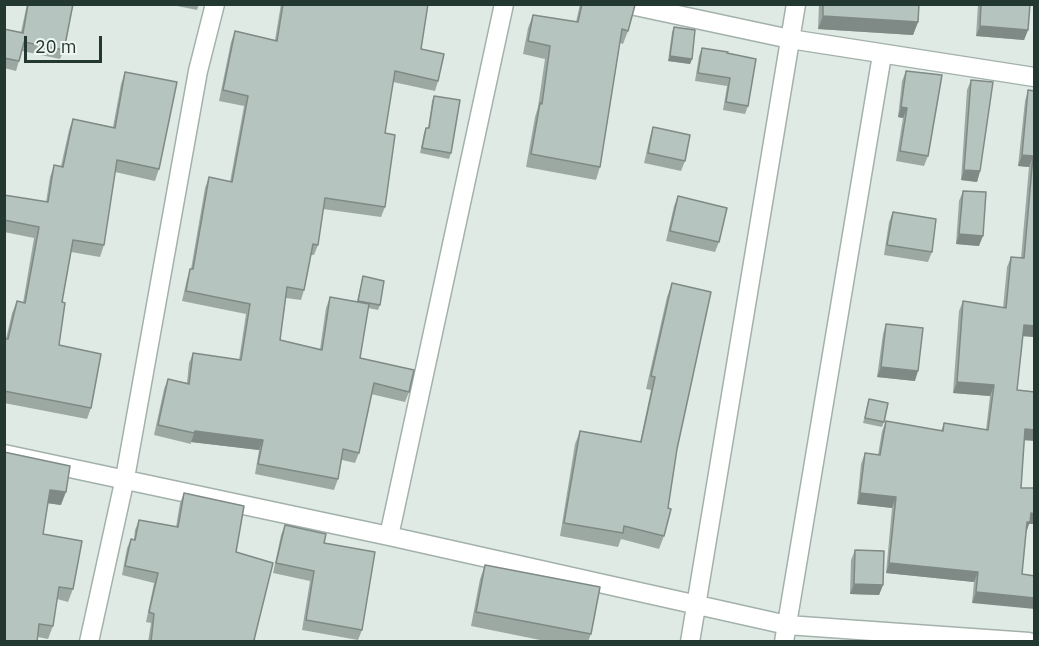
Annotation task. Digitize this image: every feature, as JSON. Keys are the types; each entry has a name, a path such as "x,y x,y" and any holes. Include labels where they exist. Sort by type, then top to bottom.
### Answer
{"street":[{"path":"89,642 125,478 198,70 215,4"},
{"path":"389,536 504,4"},
{"path":"626,4 790,39 1035,77"},
{"path":"690,642 796,4"},
{"path":"786,633 882,55"},
{"path":"4,454 125,478 696,605 786,633 1029,642"}],"building":[{"path":"28,4 73,4 64,50 24,42 19,61 4,58 4,29 23,33"},
{"path":"283,4 428,4 421,49 444,54 438,81 395,71 385,133 395,135 385,207 325,198 318,245 313,244 304,290 287,287 280,340 322,350 330,297 369,304 360,358 414,370 409,392 374,383 359,453 343,449 338,479 258,464 263,440 195,431 194,433 158,425 168,379 189,384 193,353 241,360 250,304 186,291 190,269 193,269 209,177 232,182 248,96 223,90 235,31 277,41"},
{"path":"582,4 635,5 628,31 622,29 600,167 531,154 540,103 542,104 550,46 528,41 533,15 578,22"},
{"path":"823,4 919,4 918,22 823,16"},
{"path":"981,4 1030,4 1028,30 980,26"},
{"path":"674,27 695,30 692,59 670,56"},
{"path":"702,48 756,59 748,106 726,102 730,78 698,73"},
{"path":"906,71 942,75 928,156 900,151 907,108 901,107"},
{"path":"125,72 177,82 159,169 117,160 104,245 73,240 62,302 65,303 59,345 101,354 91,408 4,391 4,339 8,339 17,301 25,303 39,227 4,220 4,195 48,202 54,165 63,167 73,119 115,128"},
{"path":"971,80 993,82 980,171 964,170"},
{"path":"1028,90 1035,91 1035,326 1024,325 1017,390 1035,392 1035,430 1025,429 1021,488 1035,488 1035,514 1031,513 1030,522 1027,522 1022,574 1035,576 1035,598 976,592 978,572 889,563 896,497 860,493 865,453 880,455 886,421 943,431 944,423 988,430 994,385 957,382 963,301 1006,308 1011,257 1024,258 1033,156 1022,155"},
{"path":"434,96 460,100 451,153 422,148 426,128 429,128"},
{"path":"653,127 690,135 685,161 648,153"},
{"path":"963,191 986,192 983,236 959,234"},
{"path":"678,196 727,208 719,242 670,231"},
{"path":"893,212 936,219 932,252 887,245"},
{"path":"363,276 384,281 380,305 358,301"},
{"path":"672,283 711,292 677,449 668,508 671,509 664,536 624,526 623,533 564,523 580,431 641,442 655,377 651,376"},
{"path":"886,324 923,328 918,371 881,367"},
{"path":"869,399 888,403 884,422 865,418"},
{"path":"4,452 70,466 66,492 50,490 43,534 82,541 73,589 59,587 53,626 39,624 37,642 4,642"},
{"path":"184,493 244,506 236,552 273,563 254,640 258,642 151,642 154,614 149,612 158,573 125,566 131,539 135,540 139,520 178,527"},
{"path":"285,525 326,534 324,543 375,552 362,630 306,620 314,571 276,563"},
{"path":"855,550 884,551 883,585 854,584"},
{"path":"485,565 600,587 591,634 476,612"}]}
